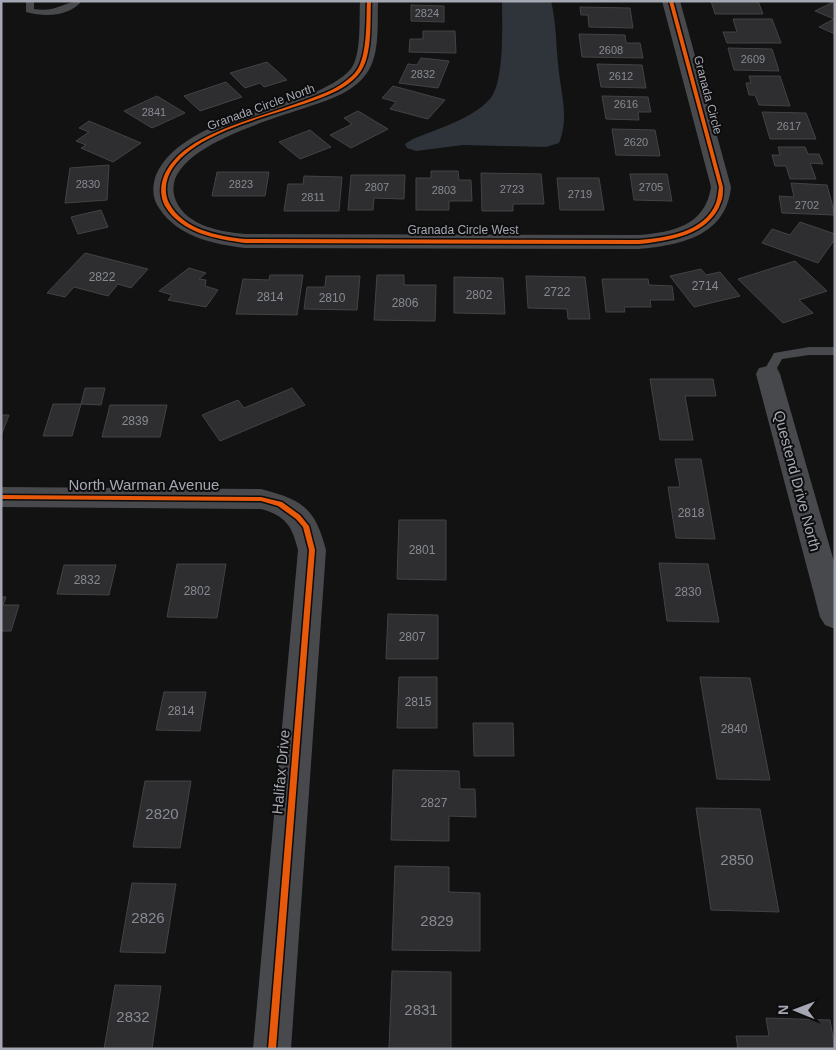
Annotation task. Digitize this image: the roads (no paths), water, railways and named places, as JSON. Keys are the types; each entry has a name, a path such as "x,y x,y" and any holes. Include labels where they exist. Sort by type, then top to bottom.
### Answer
{"street":[{"name":"Granada Circle North","path":"187,224 175,216 164,199 164,181 175,161 192,147 214,136 320,97 342,86 358,72 364,62 369,1"},
{"name":"Granada Circle","path":"671,1 720,181 721,195"},
{"name":"Granada Circle West","path":"187,224 209,235 245,241 639,242 672,237 699,226 715,211 721,195"},
{"name":"Questend Drive North","path":"768,374 835,617"},
{"name":"North Warman Avenue","path":"1,497 250,498 267,500 286,507"},
{"name":"Halifax Drive","path":"272,1049 312,550 306,526 286,507"}],"lane":[{"path":"30,1 29,10 39,14 56,12 74,6 78,1"},
{"path":"768,374 778,356 809,351 835,351"}]}
